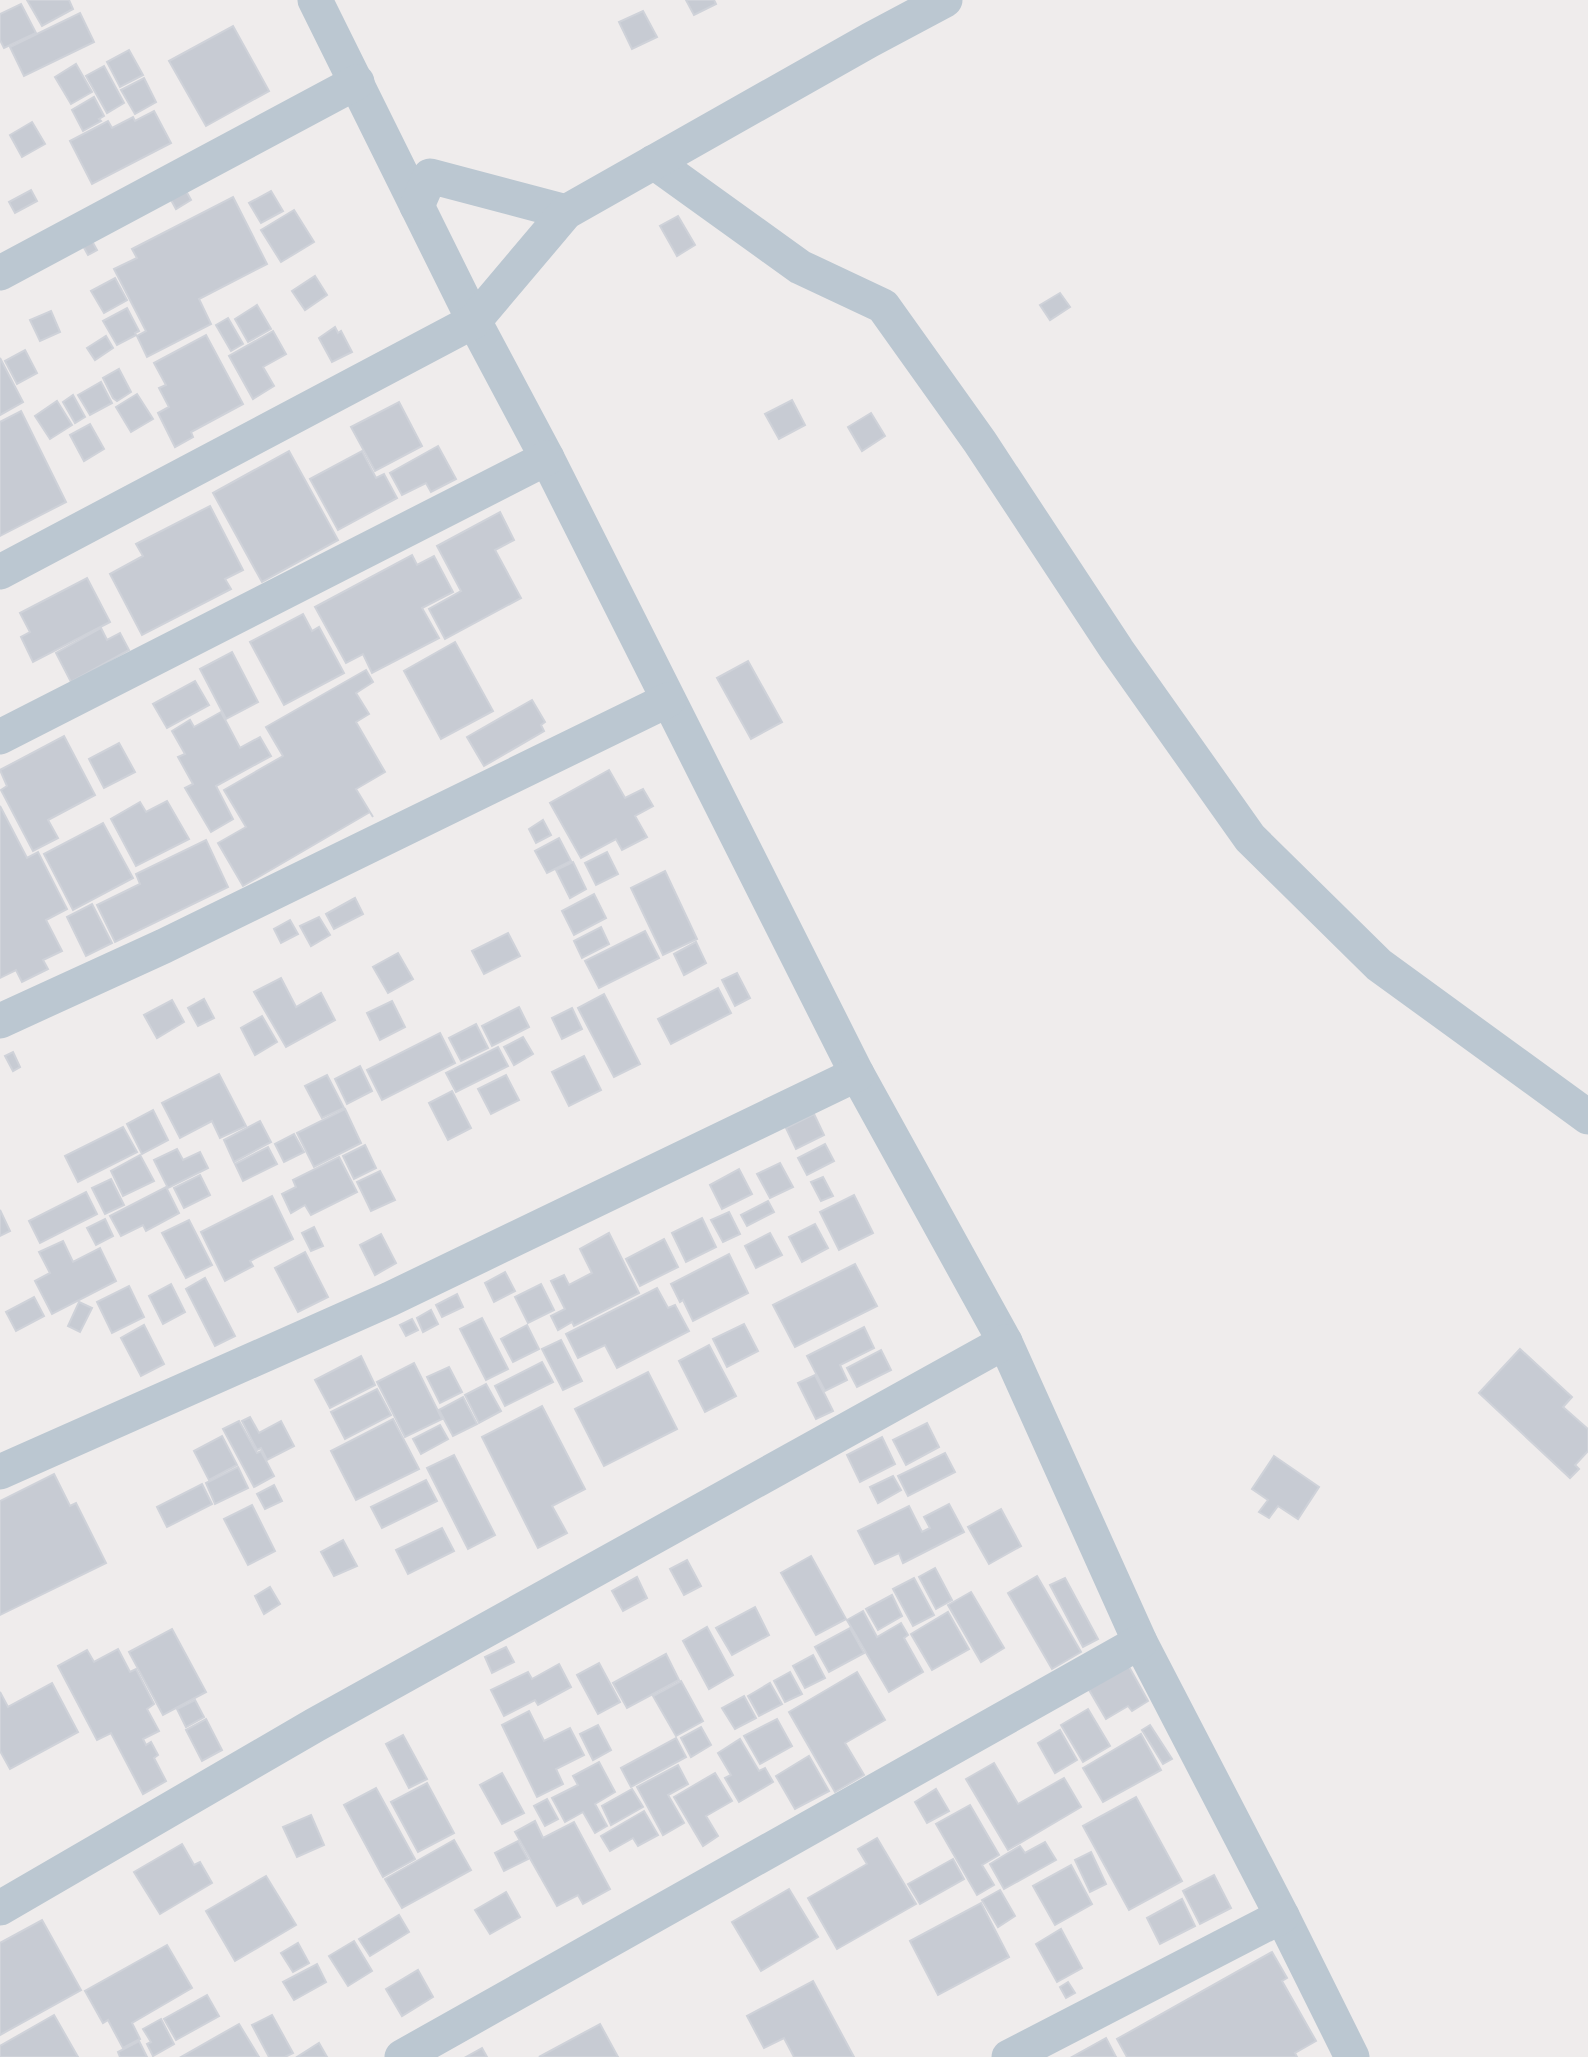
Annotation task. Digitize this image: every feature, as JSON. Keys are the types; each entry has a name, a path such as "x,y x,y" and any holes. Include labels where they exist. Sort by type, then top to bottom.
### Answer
{"street":[{"path":"315,0 474,321 547,458 857,1074 1005,1342 1140,1642 1352,2057"},
{"path":"0,572 474,321 566,212 945,0"},
{"path":"0,273 357,82"},
{"path":"654,162 800,267 883,306 980,442 1117,650 1250,838 1379,965 1588,1117"},
{"path":"417,206 430,176 566,212"},
{"path":"0,737 547,458"},
{"path":"0,1021 164,946 668,700"},
{"path":"0,1472 390,1299 857,1074"},
{"path":"0,1908 315,1725 1005,1342"},
{"path":"402,2057 1140,1642"},
{"path":"1009,2057 1282,1916"}],"building":[{"path":"27,0 69,0 73,9 42,26"},
{"path":"686,0 714,0 716,4 694,15"},
{"path":"21,4 36,33 4,48 0,40 0,14"},
{"path":"643,11 657,37 632,49 619,22"},
{"path":"80,13 94,42 24,76 10,47"},
{"path":"233,26 269,91 206,126 169,61"},
{"path":"129,50 143,75 120,87 107,62"},
{"path":"76,64 92,92 71,104 55,77"},
{"path":"104,66 124,103 107,113 86,76"},
{"path":"144,78 156,102 135,114 121,90"},
{"path":"94,97 104,116 99,119 101,121 83,131 72,110"},
{"path":"154,111 171,143 92,184 70,141 108,121 112,128 133,117 135,121"},
{"path":"32,122 45,144 22,157 10,135"},
{"path":"185,189 191,200 176,209 170,198"},
{"path":"31,190 37,201 15,213 9,202"},
{"path":"271,191 283,211 261,223 249,203"},
{"path":"233,197 267,264 199,299 211,324 147,357 137,336 146,331 114,269 137,258 132,249"},
{"path":"294,210 314,242 281,262 261,230"},
{"path":"678,216 695,245 677,256 660,226"},
{"path":"92,241 97,250 88,255 83,246"},
{"path":"315,276 327,295 305,310 292,291"},
{"path":"115,278 127,300 104,313 91,291"},
{"path":"1060,293 1070,307 1050,320 1040,305"},
{"path":"257,305 271,329 248,342 235,319"},
{"path":"127,308 139,331 117,345 103,321"},
{"path":"51,311 60,332 40,341 30,320"},
{"path":"228,318 243,344 231,351 216,325"},
{"path":"335,327 338,333 341,331 352,352 332,362 319,338"},
{"path":"273,331 286,354 263,367 274,386 253,399 229,356"},
{"path":"206,335 243,404 191,432 193,437 175,447 158,413 169,407 159,388 166,385 154,363"},
{"path":"106,336 113,348 95,360 87,348"},
{"path":"25,350 37,373 17,384 5,361"},
{"path":"0,358 23,402 0,415"},
{"path":"119,369 131,392 117,401 103,378"},
{"path":"101,382 112,403 90,415 78,395"},
{"path":"137,394 153,419 131,432 116,407"},
{"path":"73,395 85,417 75,423 63,402"},
{"path":"792,400 805,425 779,439 765,414"},
{"path":"57,401 72,425 50,439 35,416"},
{"path":"399,402 422,446 375,471 351,427"},
{"path":"21,411 66,502 0,536 0,422"},
{"path":"871,413 885,436 862,451 848,427"},
{"path":"90,424 104,449 84,461 70,435"},
{"path":"438,446 456,479 431,492 426,483 402,495 390,473"},
{"path":"289,451 338,540 262,582 213,493"},
{"path":"362,451 376,478 384,474 397,498 338,530 310,479"},
{"path":"210,506 243,570 225,579 231,589 142,635 110,574 143,556 136,544"},
{"path":"500,512 514,540 495,550 521,598 445,639 429,609 461,591 437,546"},
{"path":"412,555 417,565 434,556 453,592 422,608 439,638 372,673 363,654 346,663 315,607"},
{"path":"87,578 110,622 33,662 21,637 30,632 20,613"},
{"path":"303,614 312,631 319,627 344,673 284,705 250,642"},
{"path":"101,628 107,640 120,633 129,650 71,682 56,653"},
{"path":"455,642 493,711 441,739 404,671"},
{"path":"232,652 258,702 226,719 200,669"},
{"path":"748,661 782,722 751,739 717,678"},
{"path":"366,670 373,682 356,693 369,714 356,722 385,772 356,789 370,812 243,886 218,843 246,827 224,790 283,756 266,727"},
{"path":"195,681 209,705 167,728 153,704"},
{"path":"532,700 545,722 541,725 544,731 484,766 467,737"},
{"path":"221,712 240,748 260,737 271,756 216,786 233,819 211,832 185,788 193,784 178,757 185,754 172,731 190,720 194,727"},
{"path":"64,736 95,795 48,820 58,838 33,851 1,790 7,786 0,770"},
{"path":"119,743 135,772 104,788 89,759"},
{"path":"609,770 625,798 643,789 653,806 635,816 647,837 622,850 616,839 581,858 550,803"},
{"path":"167,801 189,839 136,866 111,819 140,802 146,812"},
{"path":"0,806 27,858 38,852 67,909 46,920 62,951 43,960 48,969 22,982 16,970 0,978"},
{"path":"543,820 551,835 536,843 529,829"},
{"path":"103,823 133,878 73,910 44,854"},
{"path":"559,838 571,861 547,873 535,851"},
{"path":"206,840 228,887 115,942 97,905 140,884 136,874"},
{"path":"607,852 618,874 596,885 585,863"},
{"path":"573,862 586,889 570,898 556,870"},
{"path":"665,871 697,939 663,955 631,888"},
{"path":"594,894 606,918 574,935 562,911"},
{"path":"355,898 363,914 334,929 326,914"},
{"path":"92,904 112,943 86,956 67,917"},
{"path":"319,917 330,935 311,946 300,926"},
{"path":"290,920 298,934 281,943 274,929"},
{"path":"601,927 609,944 582,958 574,941"},
{"path":"645,931 659,958 599,988 585,961"},
{"path":"508,933 520,956 484,974 472,951"},
{"path":"696,942 706,963 684,975 674,954"},
{"path":"398,953 413,979 388,993 373,967"},
{"path":"737,973 750,998 735,1006 722,980"},
{"path":"281,978 296,1007 321,993 335,1020 286,1047 254,992"},
{"path":"718,988 731,1013 671,1044 658,1019"},
{"path":"604,994 640,1064 614,1077 578,1008"},
{"path":"204,999 214,1018 198,1026 188,1008"},
{"path":"172,1000 184,1022 157,1038 144,1015"},
{"path":"392,1001 405,1027 380,1040 367,1013"},
{"path":"519,1007 529,1027 492,1046 482,1026"},
{"path":"572,1008 582,1029 562,1039 552,1018"},
{"path":"262,1016 277,1042 255,1055 241,1028"},
{"path":"476,1024 488,1048 461,1061 449,1038"},
{"path":"440,1033 455,1063 382,1100 367,1070"},
{"path":"523,1037 533,1054 514,1065 504,1047"},
{"path":"498,1047 508,1066 456,1092 446,1073"},
{"path":"13,1052 20,1067 13,1071 5,1056"},
{"path":"584,1056 601,1090 569,1106 552,1072"},
{"path":"360,1066 372,1091 347,1104 335,1079"},
{"path":"219,1074 246,1126 220,1138 212,1121 180,1138 162,1103"},
{"path":"327,1075 344,1108 322,1118 305,1086"},
{"path":"506,1075 519,1100 491,1114 478,1089"},
{"path":"452,1091 471,1128 448,1140 429,1103"},
{"path":"345,1109 361,1143 314,1167 297,1133"},
{"path":"153,1110 168,1140 142,1154 127,1124"},
{"path":"814,1114 824,1135 796,1149 786,1128"},
{"path":"260,1121 271,1142 234,1162 224,1140"},
{"path":"123,1127 137,1152 78,1182 65,1156"},
{"path":"294,1134 304,1152 284,1162 275,1144"},
{"path":"825,1144 834,1161 807,1175 798,1158"},
{"path":"365,1145 376,1168 354,1179 343,1156"},
{"path":"268,1147 277,1164 243,1181 235,1164"},
{"path":"177,1149 183,1160 200,1152 208,1168 168,1188 154,1160"},
{"path":"140,1155 154,1181 123,1196 111,1171"},
{"path":"339,1157 357,1192 311,1215 305,1205 291,1213 282,1194 296,1187 293,1180"},
{"path":"780,1163 793,1187 770,1198 757,1174"},
{"path":"739,1169 752,1194 722,1209 710,1185"},
{"path":"380,1171 395,1200 371,1211 357,1182"},
{"path":"200,1175 210,1195 184,1208 174,1188"},
{"path":"823,1177 833,1196 821,1201 811,1182"},
{"path":"111,1179 124,1205 105,1214 92,1188"},
{"path":"166,1187 179,1213 146,1231 143,1225 121,1236 110,1216"},
{"path":"86,1192 97,1214 40,1243 29,1221"},
{"path":"854,1195 873,1233 839,1250 820,1212"},
{"path":"272,1196 293,1239 250,1261 253,1266 225,1281 201,1232"},
{"path":"768,1201 774,1212 747,1226 741,1215"},
{"path":"0,1210 10,1231 0,1236"},
{"path":"729,1212 740,1234 723,1242 711,1220"},
{"path":"702,1218 716,1247 686,1262 672,1233"},
{"path":"105,1219 113,1236 96,1245 87,1228"},
{"path":"189,1220 212,1265 186,1278 162,1233"},
{"path":"815,1224 828,1248 802,1262 789,1237"},
{"path":"314,1227 323,1246 311,1251 302,1233"},
{"path":"609,1233 639,1293 574,1326 572,1322 558,1330 551,1316 565,1309 551,1281 564,1275 569,1285 592,1273 580,1249"},
{"path":"770,1233 782,1255 756,1268 745,1246"},
{"path":"381,1234 396,1263 375,1275 360,1245"},
{"path":"664,1239 678,1267 640,1286 626,1259"},
{"path":"63,1241 73,1262 100,1248 116,1281 52,1314 35,1281 50,1273 39,1252"},
{"path":"305,1252 328,1297 298,1312 275,1268"},
{"path":"729,1254 748,1293 693,1321 683,1300 680,1302 671,1284"},
{"path":"855,1264 877,1306 795,1347 773,1305"},
{"path":"505,1272 515,1291 494,1302 485,1283"},
{"path":"205,1278 235,1336 215,1346 186,1289"},
{"path":"171,1284 185,1312 163,1324 149,1296"},
{"path":"541,1284 554,1310 528,1323 515,1297"},
{"path":"129,1286 144,1317 112,1333 97,1302"},
{"path":"657,1288 668,1308 675,1305 689,1331 617,1368 605,1345 578,1358 566,1334"},
{"path":"457,1294 463,1307 442,1317 436,1305"},
{"path":"34,1297 44,1316 16,1331 6,1312"},
{"path":"79,1302 92,1308 80,1332 68,1326"},
{"path":"431,1310 438,1324 423,1332 417,1318"},
{"path":"482,1318 508,1369 486,1380 460,1329"},
{"path":"412,1319 418,1330 406,1336 400,1325"},
{"path":"744,1324 758,1351 727,1367 713,1339"},
{"path":"144,1325 164,1364 141,1376 121,1338"},
{"path":"527,1325 539,1349 513,1362 501,1339"},
{"path":"864,1327 874,1348 840,1365 847,1380 825,1391 807,1356"},
{"path":"561,1340 582,1381 563,1390 542,1349"},
{"path":"709,1345 736,1396 705,1412 679,1361"},
{"path":"1520,1349 1572,1397 1563,1407 1588,1429 1588,1451 1575,1465 1579,1469 1570,1478 1479,1393"},
{"path":"881,1350 891,1370 857,1387 847,1368"},
{"path":"361,1356 375,1385 330,1408 315,1380"},
{"path":"542,1362 553,1382 505,1406 495,1386"},
{"path":"414,1363 442,1419 405,1437 377,1382"},
{"path":"449,1367 462,1392 440,1403 427,1377"},
{"path":"648,1372 677,1429 604,1466 575,1409"},
{"path":"815,1375 833,1411 816,1419 798,1383"},
{"path":"486,1384 501,1411 479,1423 465,1395"},
{"path":"377,1389 391,1415 345,1439 331,1412"},
{"path":"463,1397 477,1424 453,1436 439,1410"},
{"path":"542,1406 585,1489 552,1506 567,1533 538,1548 482,1437"},
{"path":"250,1417 259,1433 281,1421 294,1446 267,1460 261,1448 257,1450 242,1421"},
{"path":"393,1419 419,1469 356,1500 331,1451"},
{"path":"239,1421 257,1453 261,1451 274,1476 254,1487 223,1429"},
{"path":"927,1423 939,1447 906,1465 893,1440"},
{"path":"440,1425 448,1439 421,1454 413,1439"},
{"path":"222,1436 237,1465 209,1480 194,1451"},
{"path":"882,1437 895,1464 860,1482 847,1455"},
{"path":"945,1453 955,1472 908,1496 898,1476"},
{"path":"454,1455 495,1535 468,1549 427,1468"},
{"path":"1274,1456 1319,1487 1298,1519 1278,1506 1269,1518 1259,1512 1268,1500 1252,1489"},
{"path":"238,1467 248,1488 215,1504 206,1483"},
{"path":"54,1474 70,1506 76,1503 106,1563 0,1615 0,1501"},
{"path":"893,1476 901,1490 878,1503 870,1487"},
{"path":"426,1480 437,1501 382,1528 371,1507"},
{"path":"202,1484 212,1504 167,1527 157,1507"},
{"path":"274,1485 282,1501 265,1509 257,1494"},
{"path":"949,1504 964,1532 903,1563 899,1553 875,1564 858,1531 909,1506 922,1532 930,1528 924,1517"},
{"path":"252,1505 275,1551 248,1565 224,1519"},
{"path":"1001,1509 1021,1546 989,1564 968,1527"},
{"path":"442,1528 454,1551 408,1574 396,1550"},
{"path":"343,1540 357,1566 334,1576 321,1552"},
{"path":"811,1556 846,1619 816,1635 781,1573"},
{"path":"687,1560 701,1586 684,1595 670,1569"},
{"path":"935,1568 952,1600 936,1609 919,1577"},
{"path":"1037,1576 1081,1652 1052,1669 1008,1593"},
{"path":"637,1577 647,1598 623,1611 612,1591"},
{"path":"914,1578 934,1615 913,1626 893,1589"},
{"path":"1065,1578 1098,1639 1083,1647 1050,1585"},
{"path":"270,1587 280,1604 264,1614 255,1596"},
{"path":"971,1592 1004,1648 981,1662 948,1605"},
{"path":"892,1595 902,1616 878,1630 866,1609"},
{"path":"755,1607 769,1635 732,1655 716,1628"},
{"path":"863,1611 877,1637 901,1623 908,1635 904,1638 923,1672 889,1692 847,1620"},
{"path":"948,1612 969,1649 932,1670 911,1634"},
{"path":"707,1627 733,1675 709,1689 683,1641"},
{"path":"850,1628 864,1653 829,1672 815,1647"},
{"path":"172,1629 206,1692 163,1715 129,1652"},
{"path":"506,1647 514,1662 492,1673 485,1657"},
{"path":"118,1649 130,1672 136,1669 154,1704 147,1709 159,1731 143,1739 146,1745 151,1742 158,1755 154,1758 166,1781 143,1794 111,1733 97,1740 58,1666 87,1650 94,1662"},
{"path":"666,1654 679,1680 627,1708 613,1683"},
{"path":"813,1655 825,1678 805,1688 793,1666"},
{"path":"599,1663 620,1702 598,1714 577,1675"},
{"path":"559,1664 571,1687 538,1705 535,1700 504,1716 491,1690 528,1672 532,1679"},
{"path":"1128,1665 1148,1701 1132,1711 1128,1706 1106,1719 1088,1688"},
{"path":"790,1672 802,1694 785,1702 774,1681"},
{"path":"857,1672 885,1720 845,1743 864,1775 835,1792 789,1712"},
{"path":"681,1681 703,1721 676,1736 653,1696"},
{"path":"52,1683 78,1732 10,1769 0,1751 0,1692 8,1707"},
{"path":"770,1683 782,1704 759,1716 748,1696"},
{"path":"744,1696 756,1718 735,1729 722,1708"},
{"path":"195,1700 204,1717 186,1727 177,1709"},
{"path":"1088,1709 1110,1746 1083,1762 1061,1725"},
{"path":"529,1711 544,1741 570,1728 584,1755 556,1769 563,1784 537,1797 502,1725"},
{"path":"206,1719 222,1750 202,1761 186,1730"},
{"path":"777,1719 792,1746 760,1764 744,1736"},
{"path":"598,1725 611,1750 593,1760 580,1734"},
{"path":"1150,1725 1172,1759 1163,1764 1142,1730"},
{"path":"701,1727 711,1745 691,1757 681,1738"},
{"path":"1060,1730 1077,1760 1055,1773 1038,1743"},
{"path":"1141,1734 1161,1770 1103,1802 1083,1768"},
{"path":"403,1735 427,1779 409,1788 386,1744"},
{"path":"676,1738 686,1757 631,1787 621,1768"},
{"path":"740,1739 759,1771 765,1768 773,1782 739,1802 725,1778 731,1775 718,1753"},
{"path":"809,1756 829,1791 795,1809 776,1776"},
{"path":"599,1762 615,1792 595,1804 607,1826 595,1833 583,1812 565,1822 552,1798 578,1785 573,1776"},
{"path":"994,1763 1018,1804 1064,1778 1081,1807 1008,1850 966,1779"},
{"path":"678,1765 688,1784 668,1795 684,1823 663,1835 637,1787"},
{"path":"502,1773 524,1813 502,1824 480,1785"},
{"path":"715,1773 732,1801 706,1816 718,1836 703,1846 674,1797"},
{"path":"427,1783 454,1833 418,1852 391,1802"},
{"path":"376,1788 415,1859 383,1877 344,1805"},
{"path":"632,1789 643,1807 611,1825 602,1806"},
{"path":"936,1789 949,1811 927,1823 915,1802"},
{"path":"1136,1797 1182,1881 1129,1910 1083,1826"},
{"path":"547,1799 558,1819 545,1826 534,1806"},
{"path":"970,1805 999,1855 982,1865 994,1885 977,1895 936,1824"},
{"path":"644,1811 658,1835 638,1846 633,1838 610,1851 601,1836"},
{"path":"311,1815 324,1845 297,1857 283,1827"},
{"path":"535,1821 543,1838 574,1822 610,1889 583,1904 578,1895 557,1906 515,1832"},
{"path":"877,1838 916,1904 837,1949 808,1898 867,1864 858,1849"},
{"path":"454,1840 471,1870 402,1908 385,1879"},
{"path":"518,1841 528,1859 504,1871 495,1853"},
{"path":"1045,1842 1056,1860 1004,1889 990,1864 1020,1846 1025,1853"},
{"path":"182,1844 194,1865 200,1862 212,1883 160,1914 134,1872"},
{"path":"1091,1852 1106,1884 1090,1892 1075,1860"},
{"path":"953,1859 964,1879 920,1904 908,1884"},
{"path":"1071,1865 1092,1904 1055,1925 1033,1886"},
{"path":"1214,1875 1231,1908 1200,1924 1183,1891"},
{"path":"266,1876 296,1925 235,1961 206,1911"},
{"path":"789,1889 818,1937 761,1971 732,1922"},
{"path":"1000,1890 1015,1916 998,1927 982,1900"},
{"path":"506,1892 520,1917 490,1934 475,1910"},
{"path":"1182,1899 1195,1926 1160,1944 1147,1918"},
{"path":"981,1903 1009,1957 938,1995 910,1941"},
{"path":"399,1915 409,1932 370,1956 359,1939"},
{"path":"42,1920 81,1990 0,2035 0,1943"},
{"path":"1061,1929 1082,1968 1057,1982 1036,1944"},
{"path":"354,1941 372,1971 348,1986 329,1956"},
{"path":"298,1943 309,1963 293,1972 281,1953"},
{"path":"167,1945 192,1988 132,2023 140,2039 123,2048 108,2020 103,2023 85,1991"},
{"path":"1272,1952 1287,1978 1282,1981 1316,2041 1295,2053 1297,2057 1127,2057 1117,2039"},
{"path":"317,1964 326,1982 294,2000 283,1982"},
{"path":"418,1970 433,1997 402,2016 386,1989"},
{"path":"813,1981 854,2057 794,2057 784,2038 764,2048 747,2016"},
{"path":"1068,1982 1075,1993 1066,1998 1060,1987"},
{"path":"207,1995 219,2016 176,2040 164,2019"},
{"path":"54,2015 78,2057 0,2057 0,2046"},
{"path":"272,2015 293,2053 285,2057 269,2057 252,2025"},
{"path":"161,2019 174,2044 153,2056 147,2044 151,2042 143,2029"},
{"path":"239,2024 259,2057 181,2057"},
{"path":"600,2024 618,2057 539,2057"},
{"path":"1106,2038 1116,2057 1072,2057"},
{"path":"139,2041 147,2057 120,2057 118,2052"},
{"path":"319,2043 327,2057 297,2057"},
{"path":"482,2048 487,2057 466,2057"}]}
